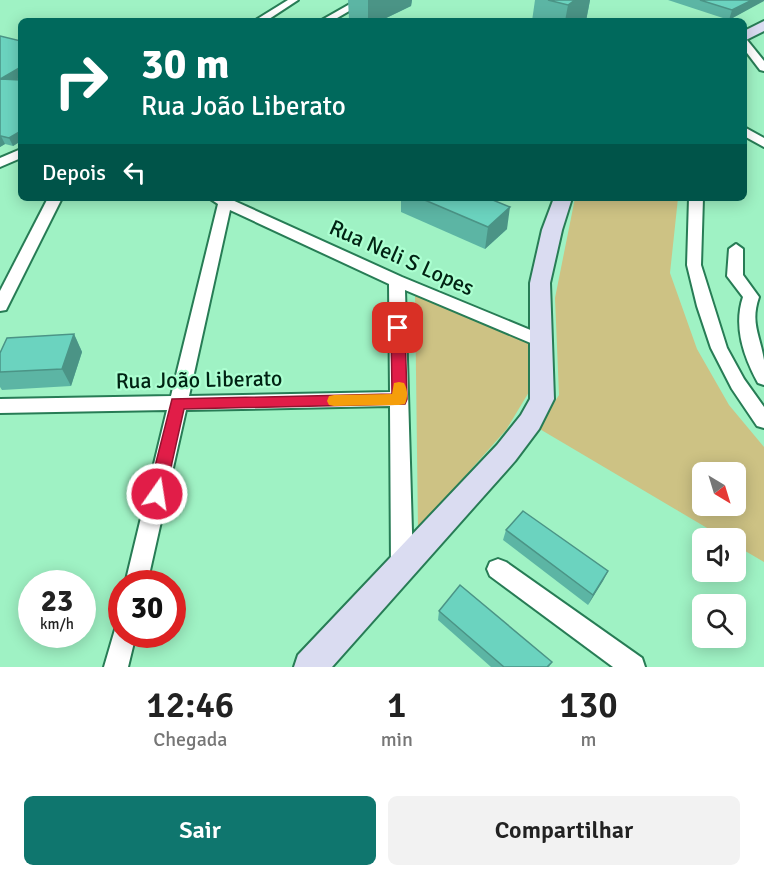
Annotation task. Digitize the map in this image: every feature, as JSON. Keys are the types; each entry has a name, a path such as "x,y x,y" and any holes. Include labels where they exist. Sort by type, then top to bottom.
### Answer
{"main road":[{"path":"747,22 764,13"},
{"path":"747,35 764,25"},
{"path":"310,667 506,453 530,422 542,399 539,340 540,284 543,265 562,201"}],"street":[{"path":"264,18 294,0"},
{"path":"339,0 359,2"},
{"path":"343,16 359,2"},
{"path":"747,46 764,68"},
{"path":"747,133 764,143"},
{"path":"0,163 18,155"},
{"path":"0,306 53,201"},
{"path":"139,570 178,404 220,201"},
{"name":"Rua Neli S Lopes","path":"222,201 397,281 539,340"},
{"path":"696,201 694,265 705,306 719,348 738,384 764,421"},
{"path":"736,249 735,276 758,298 746,308 747,327 764,378"},
{"path":"397,281 402,566"},
{"name":"Rua João Liberato","path":"0,406 399,399"},
{"path":"498,569 633,667"},
{"path":"116,667 121,648"}],"shaded area":[{"path":"574,201 678,201 670,273 697,349 729,405 764,447 764,562 746,551 746,528 707,528 538,428 559,395 555,298"},
{"path":"415,294 529,343 529,392 506,430 418,529"}],"building":[{"path":"548,0 575,0 568,5"},
{"path":"700,0 752,0 732,10"},
{"path":"0,36 18,40 18,69 0,79"},
{"path":"0,79 18,80 18,133 9,138 0,136"},
{"path":"427,201 495,201 510,207 488,227"},
{"path":"74,334 62,369 0,372 0,353 7,338"},
{"path":"523,511 608,571 593,595 506,530"},
{"path":"460,585 552,662 547,667 504,667 439,611"}],"slow traffic":[{"path":"334,401 399,399 399,387"}],"route":[{"path":"157,494 178,404 399,399 398,328"}]}
